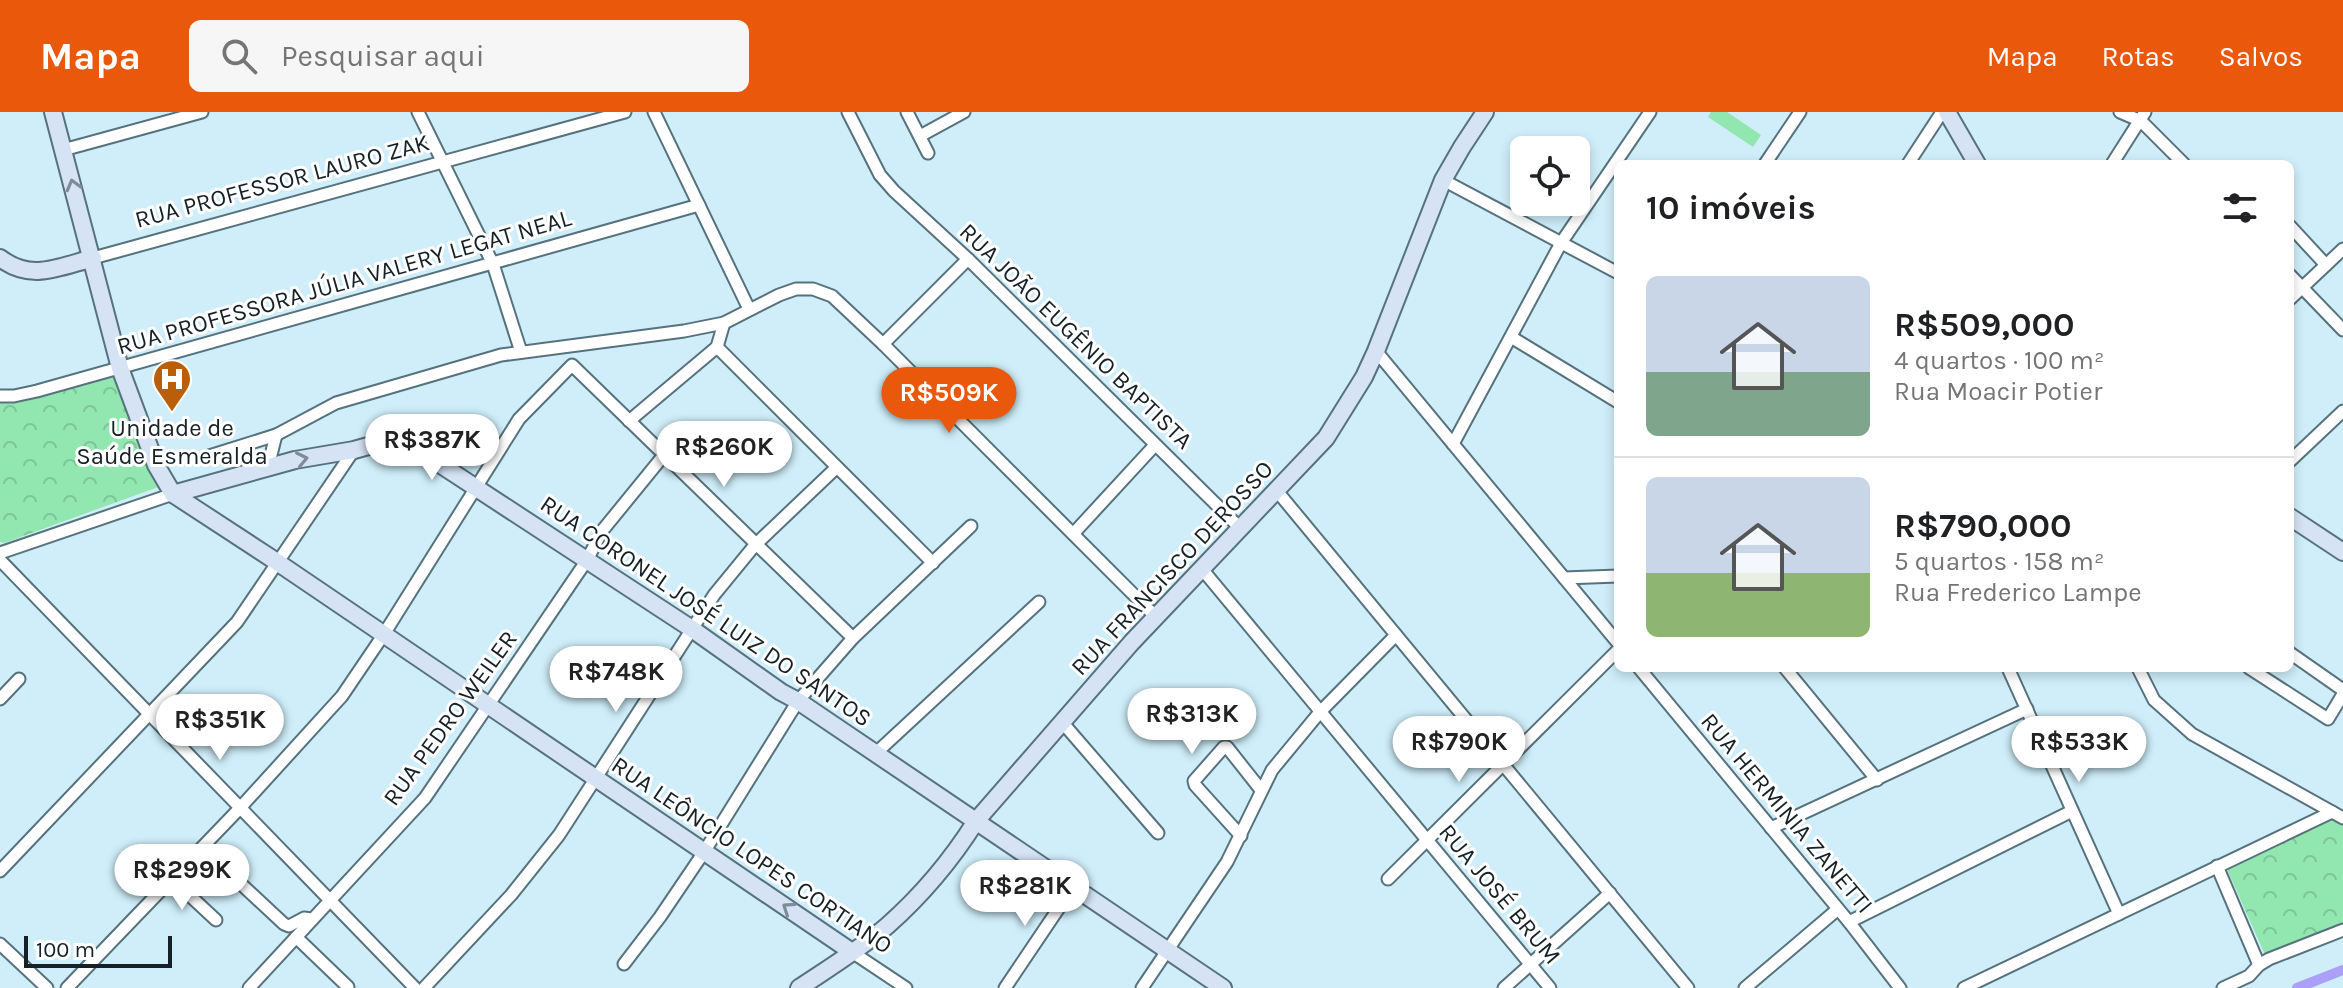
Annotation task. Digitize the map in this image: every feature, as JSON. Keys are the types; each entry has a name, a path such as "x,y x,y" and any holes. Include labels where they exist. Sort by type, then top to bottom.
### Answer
{"street":[{"path":"53,112 120,368 156,465 173,494"},
{"path":"63,150 202,112"},
{"path":"418,112 493,264 521,352"},
{"name":"RUA PROFESSOR LAURO ZAK","path":"0,258 13,268 33,273 625,112"},
{"path":"654,112 749,309"},
{"name":"RUA JOÃO EUGÊNIO BAPTISTA","path":"848,112 880,175 894,191 968,259 1241,529"},
{"path":"907,112 928,153"},
{"path":"920,136 964,112"},
{"name":"RUA FRANCISCO DEROSSO","path":"799,988 886,927 917,897 962,844 976,821 1062,722 1156,617 1326,438 1364,377 1376,351 1443,180 1485,112"},
{"path":"1617,160 1650,112"},
{"path":"1768,160 1800,112"},
{"path":"1911,160 1944,112 1974,160"},
{"path":"2120,112 2143,116 2181,160"},
{"path":"2115,160 2143,116"},
{"path":"1453,444 1561,243 1614,165"},
{"path":"1443,180 1614,271"},
{"name":"RUA PROFESSORA JÚLIA VALERY LEGAT NEAL","path":"0,396 37,391 699,205"},
{"path":"2294,230 2326,265"},
{"path":"2294,295 2343,249"},
{"path":"883,344 968,259"},
{"path":"2294,279 2343,330"},
{"path":"206,457 274,441 336,403 501,355 724,323 796,289 813,289 832,296 883,344 1156,617"},
{"path":"629,421 717,347 724,323"},
{"path":"1511,337 1614,400"},
{"path":"717,347 933,563"},
{"path":"1376,351 1614,638"},
{"path":"67,988 240,808 342,696 519,419 572,365 853,638"},
{"path":"2294,457 2343,411"},
{"name":"RUA CORONEL JOSÉ LUIZ DO SANTOS","path":"354,450 397,439 408,443 692,629 1223,988"},
{"path":"268,464 274,441"},
{"path":"1073,534 1155,445"},
{"path":"0,553 268,464 354,450"},
{"path":"0,871 237,622 354,450"},
{"name":"RUA PEDRO WEILER","path":"249,988 425,798 587,560 602,531 664,455"},
{"path":"424,988 537,864 559,835 714,595 755,545 836,468"},
{"path":"1277,491 1688,988"},
{"name":"RUA LEÔNCIO LOPES CORTIANO","path":"173,494 906,988"},
{"path":"2294,520 2343,552"},
{"path":"624,964 704,852 798,701 853,638 971,526"},
{"path":"0,560 415,988"},
{"name":"RUA JOSÉ BRUM","path":"1202,569 1550,988"},
{"path":"1564,578 1614,576"},
{"path":"876,753 1039,602"},
{"path":"1142,988 1227,862 1272,770 1320,712 1396,635"},
{"path":"1388,879 1614,654"},
{"path":"2255,672 2328,719 2343,692 2294,656"},
{"name":"RUA HERMINIA ZANETTI","path":"1642,672 1900,988"},
{"path":"1788,672 1877,780"},
{"path":"2010,672 2119,914"},
{"path":"2140,672 2154,700 2192,734 2337,815"},
{"path":"0,699 19,679"},
{"path":"1771,828 2027,709"},
{"path":"1062,722 1158,833"},
{"path":"1241,836 1194,781 1227,747 1261,790"},
{"path":"1849,922 2072,811"},
{"path":"1964,988 2217,866 2337,815"},
{"path":"2217,866 2259,965"},
{"path":"172,879 216,920"},
{"path":"240,883 284,924 289,926 304,918 312,919"},
{"path":"1005,988 1073,887"},
{"path":"1504,988 1610,893"},
{"path":"1745,988 1838,909"},
{"path":"2223,988 2249,976 2259,965 2343,930"},
{"path":"296,937 348,987"},
{"path":"0,944 47,988"}],"green space":[{"path":"1711,112 1727,112 1761,135 1753,147 1708,117"},
{"path":"116,373 161,486 0,542 0,401"},
{"path":"2331,818 2343,824 2343,924 2266,957 2226,867"}],"waterway":[{"path":"2297,988 2343,970"}],"place":[{"name":"Unidade de Saúde Esmeralda","path":"172,413"}]}
